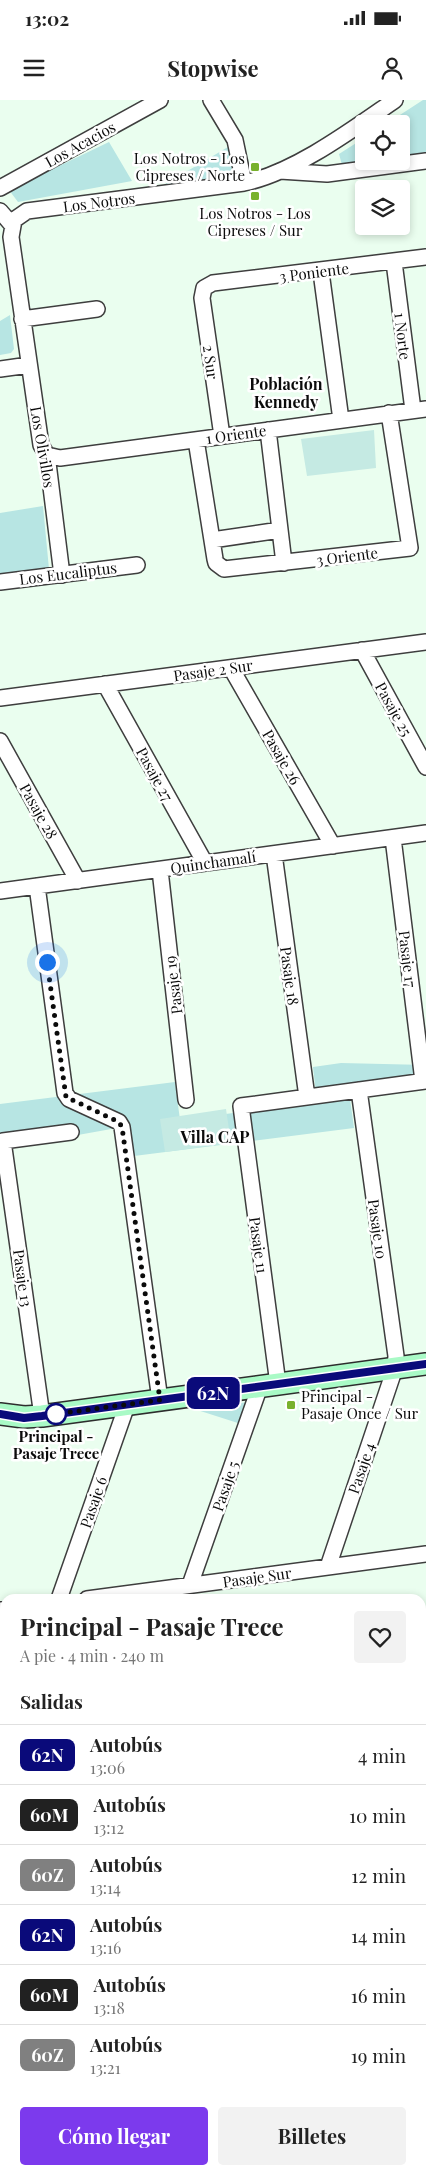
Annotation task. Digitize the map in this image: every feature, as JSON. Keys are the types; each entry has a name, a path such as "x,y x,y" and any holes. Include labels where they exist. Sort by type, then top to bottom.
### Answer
{"main road":[{"path":"0,1414 24,1418 42,1416 426,1364"}],"street":[{"name":"Los Acacios","path":"0,188 160,100"},
{"path":"211,100 235,140 244,183"},
{"name":"Los Notros","path":"12,225 18,216 27,211 244,183 280,171 378,105 395,100"},
{"name":"Los Notros","path":"280,171 327,174 426,161"},
{"path":"0,211 12,225 11,237 22,319 97,309"},
{"name":"3 Poniente","path":"204,288 213,283 321,272 426,257"},
{"name":"1 Norte","path":"394,262 419,410"},
{"path":"321,272 341,420"},
{"name":"2 Sur","path":"204,288 202,298 222,436"},
{"name":"Los Olivillos","path":"22,319 41,445 47,455 62,575"},
{"path":"0,370 29,365"},
{"name":"1 Oriente","path":"47,455 60,458 419,410"},
{"name":"3 Oriente","path":"212,540 215,559 219,567 228,570 410,548 389,413"},
{"path":"268,430 284,563"},
{"path":"196,440 212,540 280,530"},
{"name":"Los Eucaliptus","path":"0,582 137,565"},
{"name":"Pasaje 2 Sur","path":"0,698 426,642"},
{"name":"Pasaje 25","path":"362,650 426,767"},
{"name":"Pasaje 26","path":"230,668 333,846"},
{"name":"Pasaje 27","path":"105,684 205,863"},
{"name":"Pasaje 28","path":"0,741 78,881"},
{"name":"Quinchamalí","path":"0,891 426,833"},
{"name":"Pasaje 17","path":"393,838 425,1081"},
{"name":"Pasaje 18","path":"274,854 307,1097"},
{"name":"Pasaje 19","path":"160,870 186,1100"},
{"path":"37,886 66,1097 119,1122 122,1127 160,1400"},
{"path":"307,1097 425,1081"},
{"name":"Pasaje 10","path":"359,1090 396,1356 395,1368"},
{"name":"Pasaje 11","path":"269,1385 241,1106 307,1097"},
{"name":"Pasaje 13","path":"42,1416 7,1215 3,1141 71,1132"},
{"name":"Pasaje 4","path":"328,1567 395,1368"},
{"name":"Pasaje 5","path":"190,1585 269,1385"},
{"name":"Pasaje 6","path":"61,1594 127,1405"},
{"name":"Pasaje Sur","path":"124,1594 426,1554"}],"shaded area":[{"path":"426,100 426,153 410,155 410,115 400,115"},
{"path":"109,142 132,181 18,202 9,190"},
{"path":"355,144 355,163 342,165 339,154"},
{"path":"228,147 239,181 162,186"},
{"path":"10,315 14,349 11,353 0,355 0,321"},
{"path":"374,430 376,468 307,476 301,439"},
{"path":"43,506 49,569 0,576 0,513"},
{"path":"341,1063 426,1065 426,1087 350,1099 354,1128 134,1156 128,1126 11,1147 9,1133 0,1134 0,1104 175,1082 180,1120 317,1102 313,1067"},
{"path":"226,1109 231,1143 165,1152 160,1119"},
{"path":"250,1402 241,1424 191,1408"}],"bus line":[{"name":"62N","path":"0,1414 24,1418 42,1416 426,1364"}],"place":[{"name":"Los Notros - Los Cipreses / Norte","path":"255,167"},
{"name":"Los Notros - Los Cipreses / Sur","path":"255,196"},
{"name":"Principal - Pasaje Once / Sur","path":"291,1405"},
{"name":"Principal - Pasaje Trece","path":"56,1414"}],"district":[{"name":"Población Kennedy","path":"286,392"},
{"name":"Villa CAP","path":"215,1136"}],"route":[{"path":"47,962 66,1097 119,1122 122,1127 160,1400 56,1414"}]}
